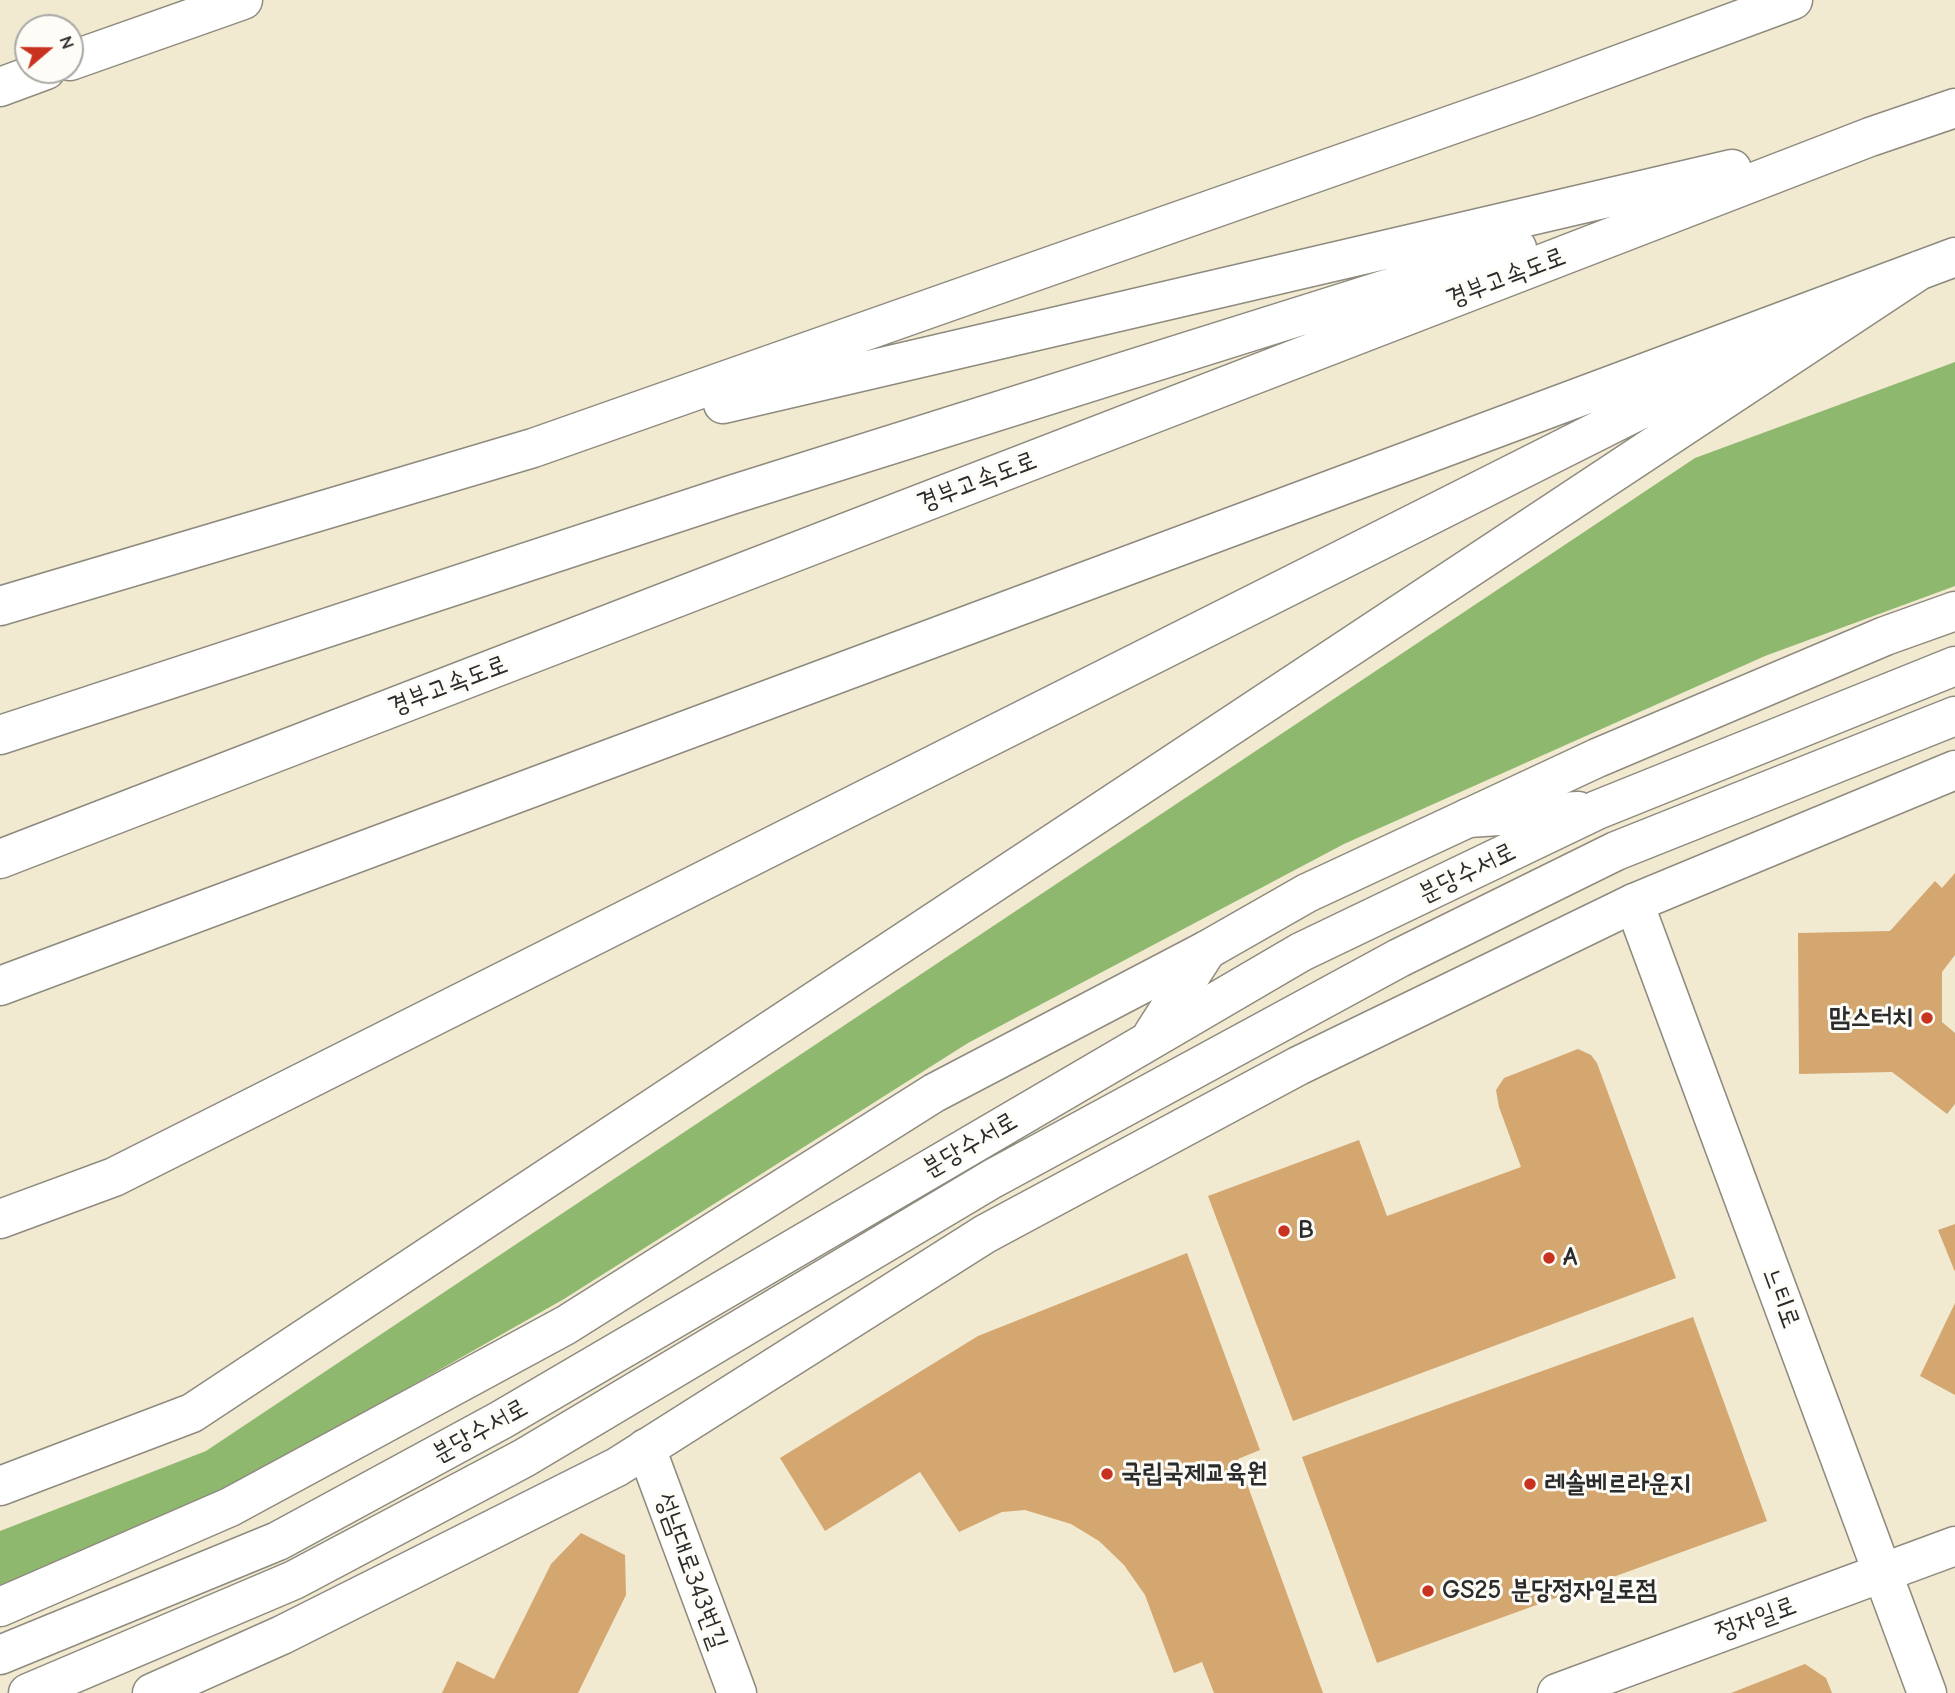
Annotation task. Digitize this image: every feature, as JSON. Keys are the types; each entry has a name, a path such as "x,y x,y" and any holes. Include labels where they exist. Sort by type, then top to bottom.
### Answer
{"main road":[{"path":"84,56 243,0"},
{"path":"0,606 533,448 1528,98 1793,0"},
{"name":"경부고속도로","path":"0,859 1870,137 1955,108"},
{"path":"533,448 1870,137"},
{"path":"0,735 730,495 1870,137"},
{"path":"0,986 1955,257"},
{"path":"0,1219 114,1178 1920,270"},
{"path":"0,1486 192,1413 1920,270"},
{"path":"0,1607 230,1507 566,1325 934,1093 1207,950 1307,893 1597,758 1885,636 1955,611"},
{"name":"분당수서로","path":"0,1655 278,1541 500,1420 1301,952 1598,810 1955,666"},
{"name":"분당수서로","path":"28,1693 294,1580 524,1458 992,1179 1399,958 1616,851 1955,716"},
{"path":"152,1693 282,1635 617,1467 985,1234 1298,1066 1634,903 1955,770"},
{"path":"1468,818 1598,810"},
{"name":"느티로","path":"1634,903 1927,1693"},
{"path":"1149,1040 1207,950"},
{"name":"성남대로343번길","path":"646,1448 737,1693"},
{"name":"정자일로","path":"1557,1693 1955,1546"}],"green space":[{"path":"1955,362 1955,586 1765,656 1344,844 968,1043 564,1299 223,1493 0,1585 0,1531 206,1451 1695,458"}],"building":[{"path":"1955,873 1955,955 1942,972 1942,1022 1955,1033 1955,1104 1947,1114 1892,1072 1799,1074 1798,933 1890,931 1935,881 1942,888"},
{"path":"1578,1049 1591,1055 1597,1063 1676,1278 1293,1421 1208,1196 1359,1140 1387,1216 1521,1167 1499,1107 1496,1090 1504,1078"},
{"path":"1955,1224 1955,1272 1938,1230"},
{"path":"1187,1253 1260,1450 1238,1459 1323,1693 1214,1693 1202,1662 1174,1673 1145,1595 1124,1565 1099,1541 1071,1524 1025,1510 1002,1512 959,1532 920,1472 825,1531 780,1458 978,1336"},
{"path":"1955,1303 1955,1395 1920,1376"},
{"path":"1693,1317 1767,1521 1377,1663 1302,1457"},
{"path":"581,1533 625,1555 626,1595 578,1693 442,1693 457,1661 494,1679 551,1564"},
{"path":"1805,1664 1826,1678 1832,1693 1731,1693"}],"place":[{"name":"맘스터치","path":"1927,1018"},
{"name":"B","path":"1284,1231"},
{"name":"A","path":"1549,1258"},
{"name":"국립국제교육원","path":"1107,1474"},
{"name":"레솔베르라운지","path":"1530,1484"},
{"name":"GS25 분당정자일로점","path":"1428,1591"}]}
